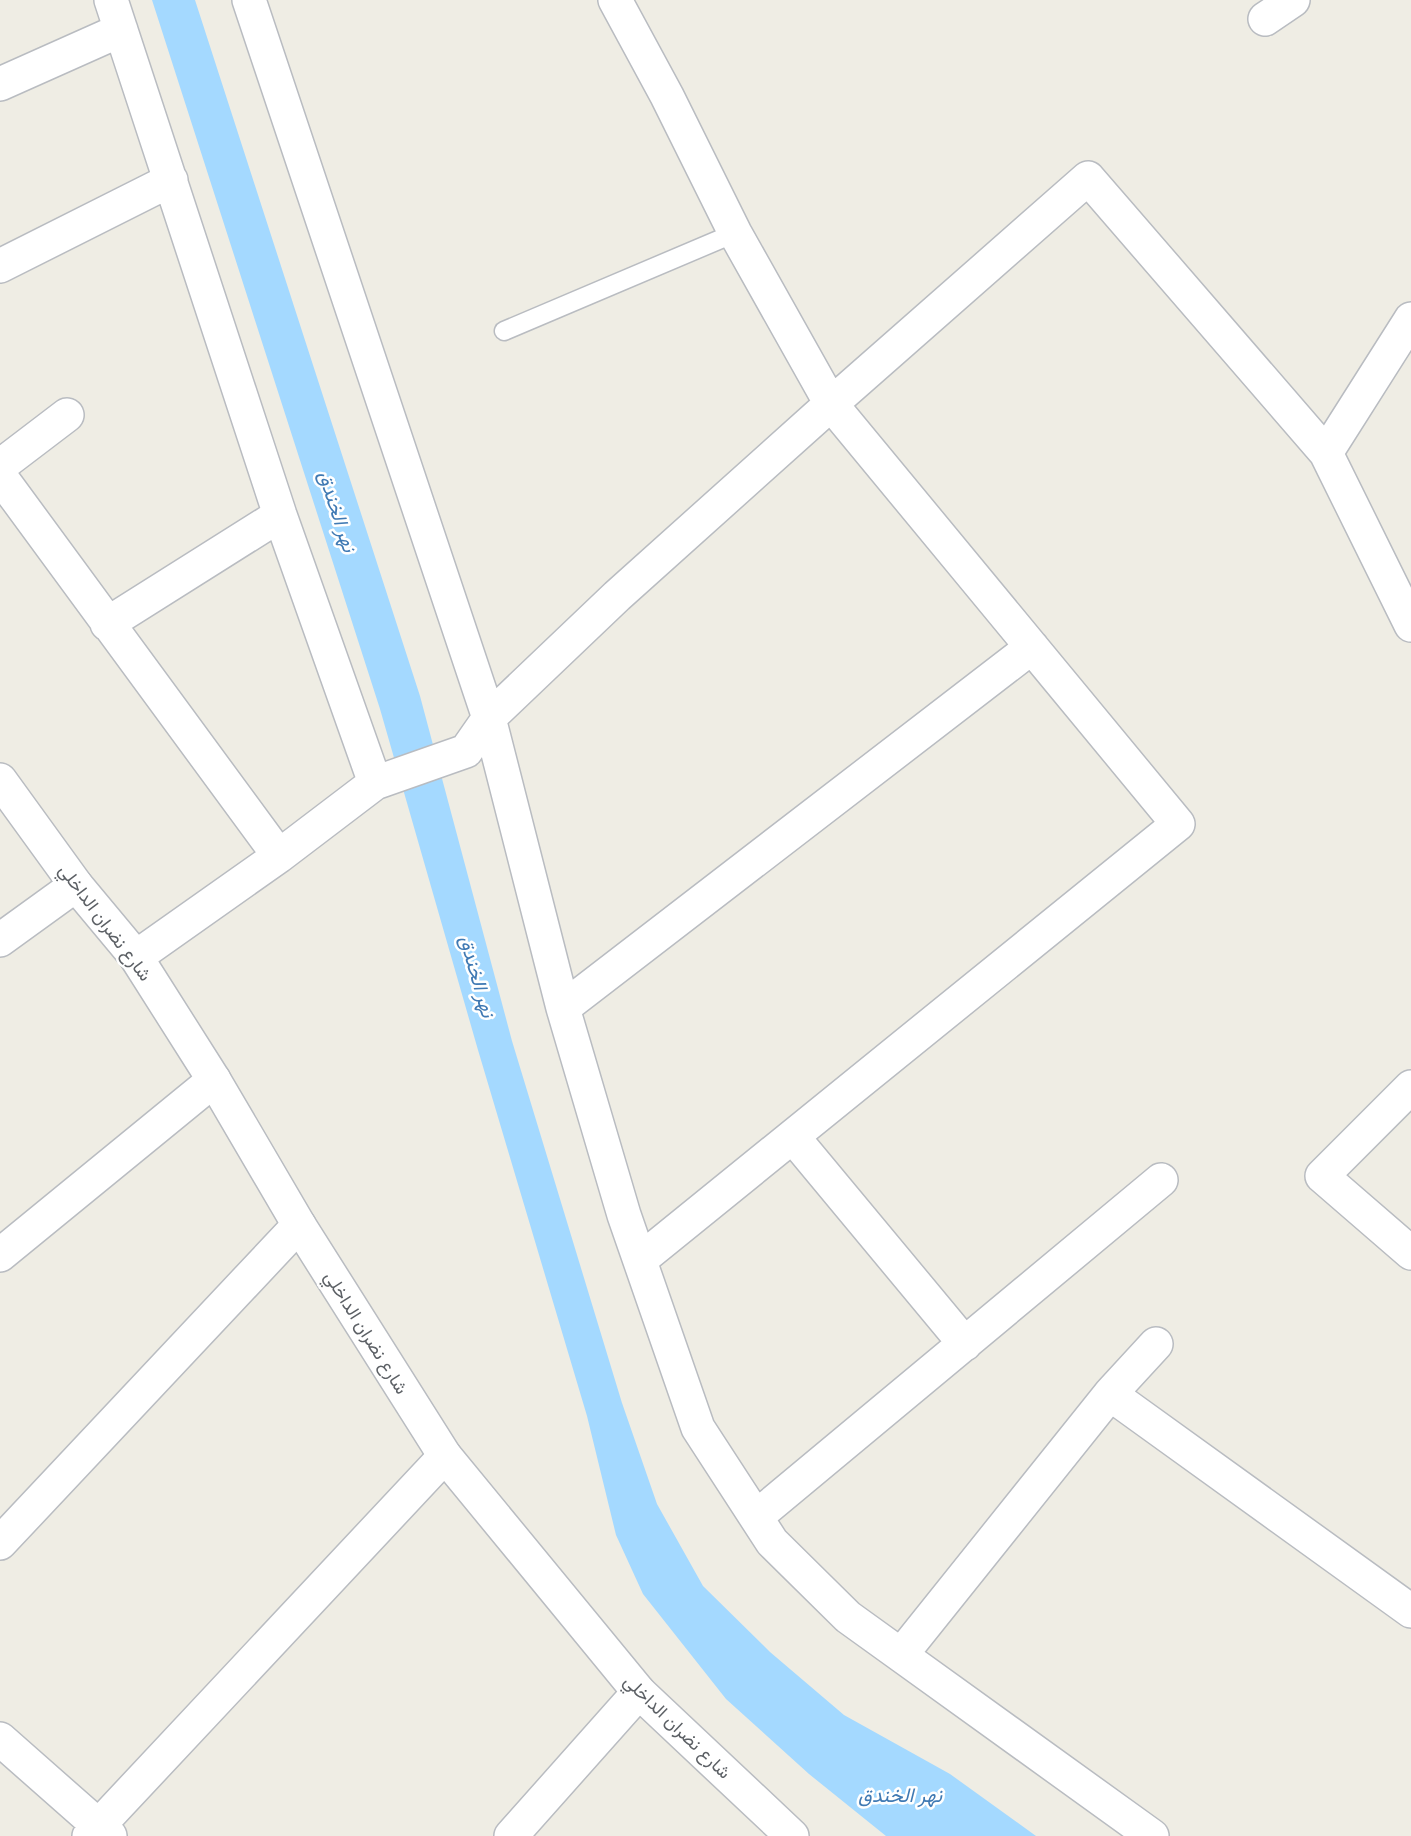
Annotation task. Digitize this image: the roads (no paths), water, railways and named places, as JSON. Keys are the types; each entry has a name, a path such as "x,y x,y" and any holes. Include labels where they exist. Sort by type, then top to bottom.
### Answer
{"street":[{"path":"249,0 489,718 563,1008 624,1215 698,1428 772,1542 848,1617 1152,1836"},
{"path":"615,0 667,96 735,233 831,404 1178,824 640,1260"},
{"path":"1265,19 1293,0"},
{"path":"0,84 116,15 280,515 375,783"},
{"path":"136,957 279,856 375,783 466,751 489,718 499,711 617,596 1088,178 1326,453 1411,625"},
{"path":"0,266 171,180"},
{"path":"1326,453 1411,319"},
{"path":"0,466 67,415"},
{"path":"0,476 279,856"},
{"path":"107,624 280,515"},
{"path":"563,1008 1032,647"},
{"name":"شارع نضران الداخلي","path":"0,780 76,885 136,957 214,1080 299,1225 445,1456 639,1692 792,1836"},
{"path":"0,940 76,885"},
{"path":"0,1255 214,1080"},
{"path":"1411,1087 1322,1176 1411,1253"},
{"path":"793,1137 965,1344"},
{"path":"756,1517 1161,1180"},
{"path":"0,1544 299,1225"},
{"path":"901,1655 1110,1395 1156,1344"},
{"path":"1110,1395 1411,1611"},
{"path":"0,1739 99,1833 445,1456"},
{"path":"511,1836 639,1692"}],"lane":[{"path":"504,331 735,233"}],"water":[{"name":"نهر الخندق","path":"152,0 195,0 420,696 512,1041 622,1403 657,1504 703,1586 770,1652 844,1715 950,1774 1036,1836 886,1836 809,1774 726,1699 643,1594 616,1535 587,1416 380,709"}]}
